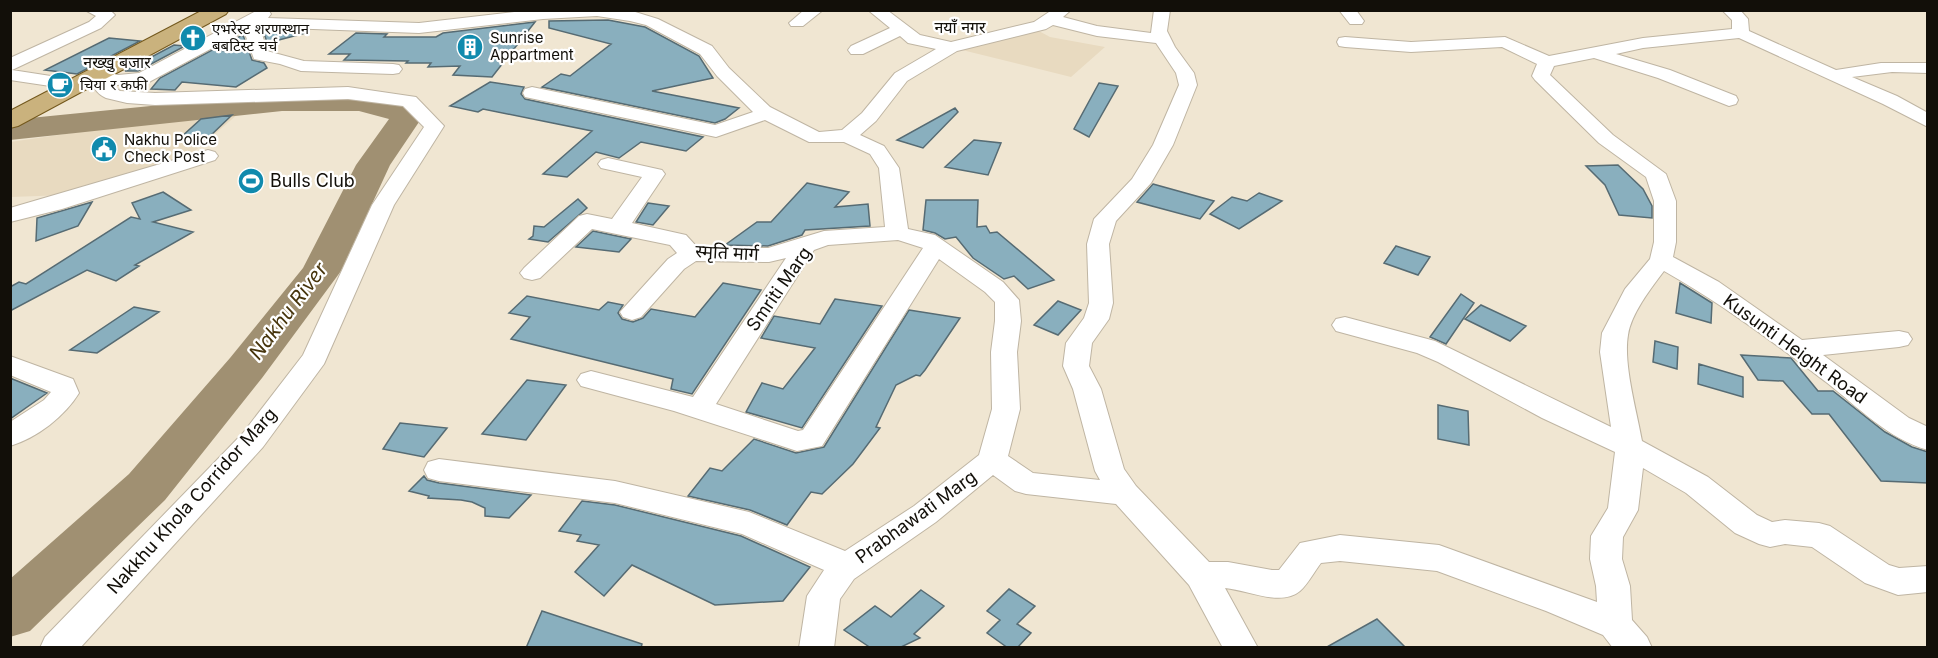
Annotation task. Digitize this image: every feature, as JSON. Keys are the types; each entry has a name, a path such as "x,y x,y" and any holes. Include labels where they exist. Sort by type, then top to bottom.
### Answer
{"main road":[{"path":"10,121 219,10"}],"street":[{"path":"10,65 95,25 107,15 93,10"},
{"path":"370,27 398,10"},
{"path":"797,23 815,10"},
{"path":"876,10 914,39 951,47"},
{"path":"1161,10 1159,31 1167,48 1185,73 1188,85 1184,101 1163,145 1140,183 1105,219 1098,244 1101,303 1096,319 1079,343 1076,366 1087,389 1110,471 1125,494 1201,576 1241,648"},
{"path":"1730,10 1740,19 1741,33"},
{"path":"10,75 117,80 143,78 259,16 370,27 419,28 576,12 597,11 632,16 668,30 706,50 723,72 767,113 816,138 847,135 877,150 889,168 898,233"},
{"path":"847,135 869,117 901,77 951,47 1040,26 1056,15 1097,31 1163,39"},
{"path":"259,16 260,55 284,59 301,66 393,69"},
{"path":"857,50 900,30"},
{"path":"1345,42 1412,47 1505,42 1547,62 1679,38 1741,33 1890,100 1928,121"},
{"path":"1594,53 1664,74 1729,100"},
{"path":"1547,62 1541,76 1606,139 1656,174 1665,201 1665,242 1661,260 1637,289 1615,333 1613,352 1630,457 1623,510 1607,536 1606,559 1625,636"},
{"path":"1834,76 1867,68 1902,66 1928,68"},
{"name":"Nakkhu Khola Corridor Marg","path":"57,648 253,440 315,358 383,205 434,126 409,101 348,93 130,98 110,94 87,79"},
{"path":"532,93 716,131 767,113"},
{"path":"10,215 54,204 208,156"},
{"path":"532,273 587,222 621,227 621,222 655,174 608,164"},
{"name":"स्मृति मार्ग","path":"621,227 678,240 691,254 769,255 806,245"},
{"name":"Smriti Marg","path":"699,410 806,245 824,238 898,233"},
{"name":"Prabhawati Marg","path":"816,648 824,596 842,570 925,514 992,460 1006,409 1004,352 1008,321 1007,300 994,287 927,240 898,233"},
{"path":"591,380 699,410 797,441 812,439 936,246"},
{"path":"632,312 676,264 691,254"},
{"name":"Kusunti Height Road","path":"1661,260 1710,287 1899,425 1928,440"},
{"path":"1345,325 1426,347 1448,356 1552,411 1629,447 1697,485 1746,524 1770,535 1785,532 1819,536 1877,574 1898,582 1928,579"},
{"path":"1797,349 1899,339"},
{"path":"10,366 63,385 65,393 54,407 10,436"},
{"path":"992,460 1026,483 1125,494"},
{"path":"439,470 615,492 749,524 848,566"},
{"path":"1201,576 1228,575 1272,584 1288,582 1311,552 1340,548 1439,558 1558,601 1625,636"}],"shaded area":[{"path":"1037,30 1050,37 1105,47 1071,77 954,48"},
{"name":"Nakhu Police Check Post","path":"245,108 188,157 66,195 11,197 10,142"}],"building":[{"path":"608,20 645,27 699,56 713,78 652,91 739,108 725,119 715,123 542,87 561,74 570,76 611,44 549,28 549,21"},
{"path":"535,22 492,77 453,75 460,66 428,67 431,63 344,60 350,54 329,54 356,33 387,34 384,37 436,37 443,33"},
{"path":"263,29 306,31 306,33 267,43"},
{"path":"243,35 252,60 264,63 267,68 236,87 182,82 175,90 151,89 160,78 214,49 224,51 228,42"},
{"path":"109,38 140,41 77,74 45,70"},
{"path":"174,45 185,46 138,71 125,71"},
{"path":"490,82 524,87 521,94 525,99 703,137 686,151 641,142 619,158 596,152 567,177 543,174 592,131 483,109 478,112 450,106"},
{"path":"1099,83 1118,86 1089,137 1074,129"},
{"path":"955,108 958,112 923,148 897,140"},
{"path":"232,115 208,138 180,138 201,119"},
{"path":"974,140 1001,143 988,175 945,167"},
{"path":"1618,165 1643,189 1652,206 1652,218 1619,215 1605,185 1586,166"},
{"path":"807,183 849,192 835,207 868,204 870,226 805,230 802,235 768,246 725,245 757,222 771,222"},
{"path":"1153,184 1214,201 1200,219 1137,202"},
{"path":"163,192 191,210 153,222 193,232 135,265 139,266 116,281 87,270 10,311 10,287 19,282 26,284 131,217 140,219 132,203"},
{"path":"1259,193 1282,201 1239,229 1210,214 1232,197 1247,201"},
{"path":"578,199 587,208 548,242 529,239 533,236 534,226 544,227"},
{"path":"926,200 978,200 977,227 986,226 990,233 997,232 1054,280 1028,289 1014,276 1004,279 973,258 956,237 945,239 923,230"},
{"path":"92,202 78,226 36,241 37,218"},
{"path":"648,203 669,206 653,225 636,222"},
{"path":"593,231 631,239 619,252 576,247"},
{"path":"1396,246 1430,257 1418,275 1384,263"},
{"path":"723,283 761,290 692,394 671,389 673,379 511,339 530,317 509,313 527,296 599,310 608,302 623,305 618,313 622,319 633,322 643,318 651,309 695,317"},
{"path":"1680,283 1712,303 1711,323 1676,313"},
{"path":"1461,294 1474,303 1446,344 1430,337"},
{"path":"835,299 882,306 802,428 746,412 762,383 783,389 815,348 761,338 774,316 820,324"},
{"path":"1058,301 1081,310 1058,335 1034,325"},
{"path":"1481,305 1526,326 1510,341 1465,319"},
{"path":"134,307 159,312 97,353 70,350"},
{"path":"909,310 960,318 920,376 916,375 896,385 876,427 880,428 853,464 822,494 811,492 787,525 750,510 688,496 710,468 722,471 754,439 796,453 824,447"},
{"path":"1655,341 1678,347 1677,369 1653,362"},
{"path":"1741,355 1791,358 1818,391 1833,391 1885,432 1912,447 1928,452 1928,483 1881,481 1829,414 1812,414 1783,381 1758,380"},
{"path":"1699,364 1743,377 1743,397 1698,384"},
{"path":"10,378 47,393 10,419"},
{"path":"527,380 566,385 526,440 482,434"},
{"path":"1438,405 1468,411 1469,445 1438,439"},
{"path":"400,423 447,428 424,457 383,449"},
{"path":"424,476 427,480 439,483 531,495 509,518 485,516 485,508 472,502 428,498 429,496 409,491"},
{"path":"582,501 615,505 741,536 810,567 783,601 715,605 632,565 604,596 575,572 599,545 577,541 581,535 559,531"},
{"path":"1009,589 1035,606 1017,624 1031,633 1017,648 1008,648 987,633 1000,620 987,611"},
{"path":"921,590 944,606 914,634 920,638 899,648 871,648 844,630 875,606 891,617"},
{"path":"542,611 642,644 641,648 526,648"},
{"path":"1377,619 1406,648 1325,648"}],"waterway":[{"name":"Nakhu River","path":"10,130 282,102 359,102 403,113 405,119 373,165 321,271 246,368 147,487 10,614"}],"place":[{"name":"एभरेस्ट शरणस्थान बबटिस्ट चर्च","path":"193,38"},
{"name":"Sunrise Appartment","path":"470,47"},
{"name":"चिया र कफी","path":"60,85"},
{"name":"Nakhu Police Check Post","path":"104,149"},
{"name":"Bulls Club","path":"251,181"}],"district":[{"name":"नयाँ नगर","path":"960,27"},
{"name":"नख्खु बजार","path":"117,62"}]}
